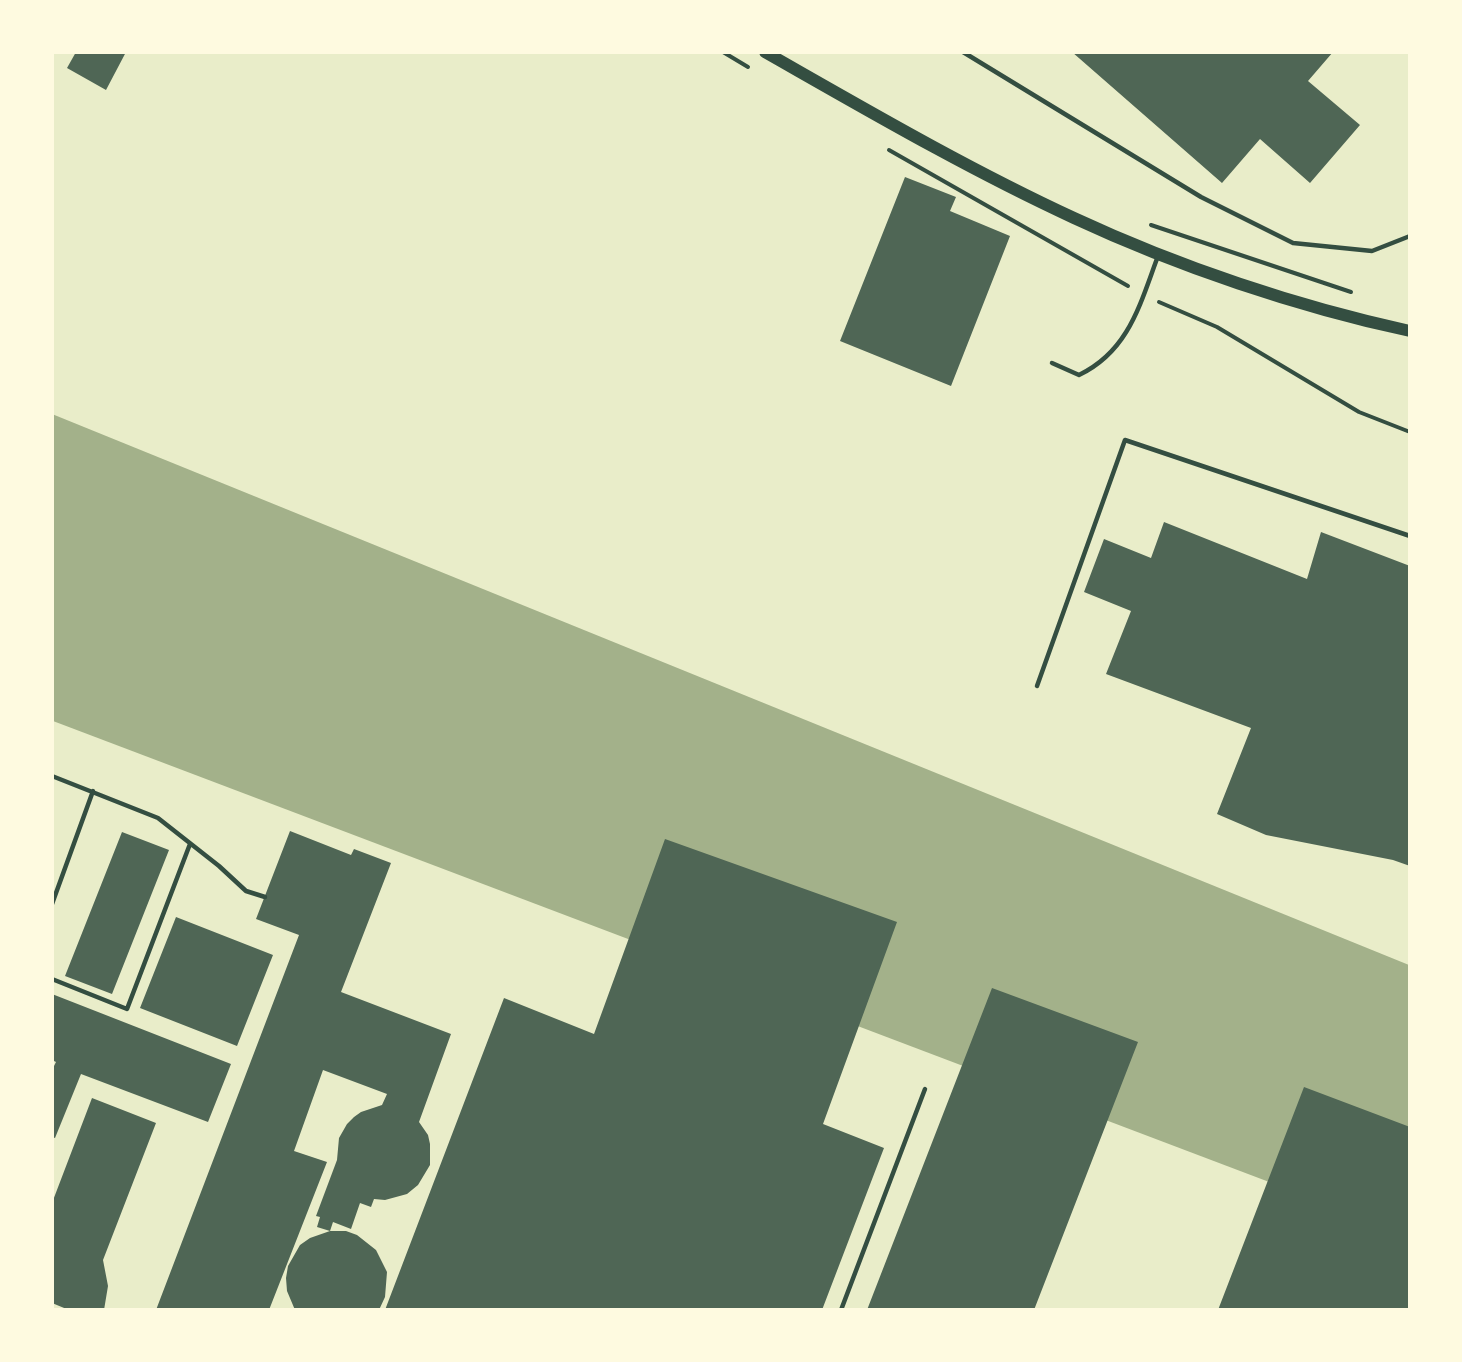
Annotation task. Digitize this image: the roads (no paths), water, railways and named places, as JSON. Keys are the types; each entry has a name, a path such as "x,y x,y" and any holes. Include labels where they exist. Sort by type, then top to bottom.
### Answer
{"main road":[{"path":"765,52 932,147 1075,219 1216,275 1350,318 1410,331"}],"lane":[{"path":"963,52 1201,197 1293,243 1372,251 1410,236"},
{"path":"1052,363 1079,375 1087,372 1114,350 1134,320 1159,253"},
{"path":"1037,686 1125,440 1410,536"},
{"path":"52,776 158,818 219,866 246,891 265,897"},
{"path":"52,904 93,791"},
{"path":"52,979 127,1009 190,844"},
{"path":"841,1310 925,1089"}]}
